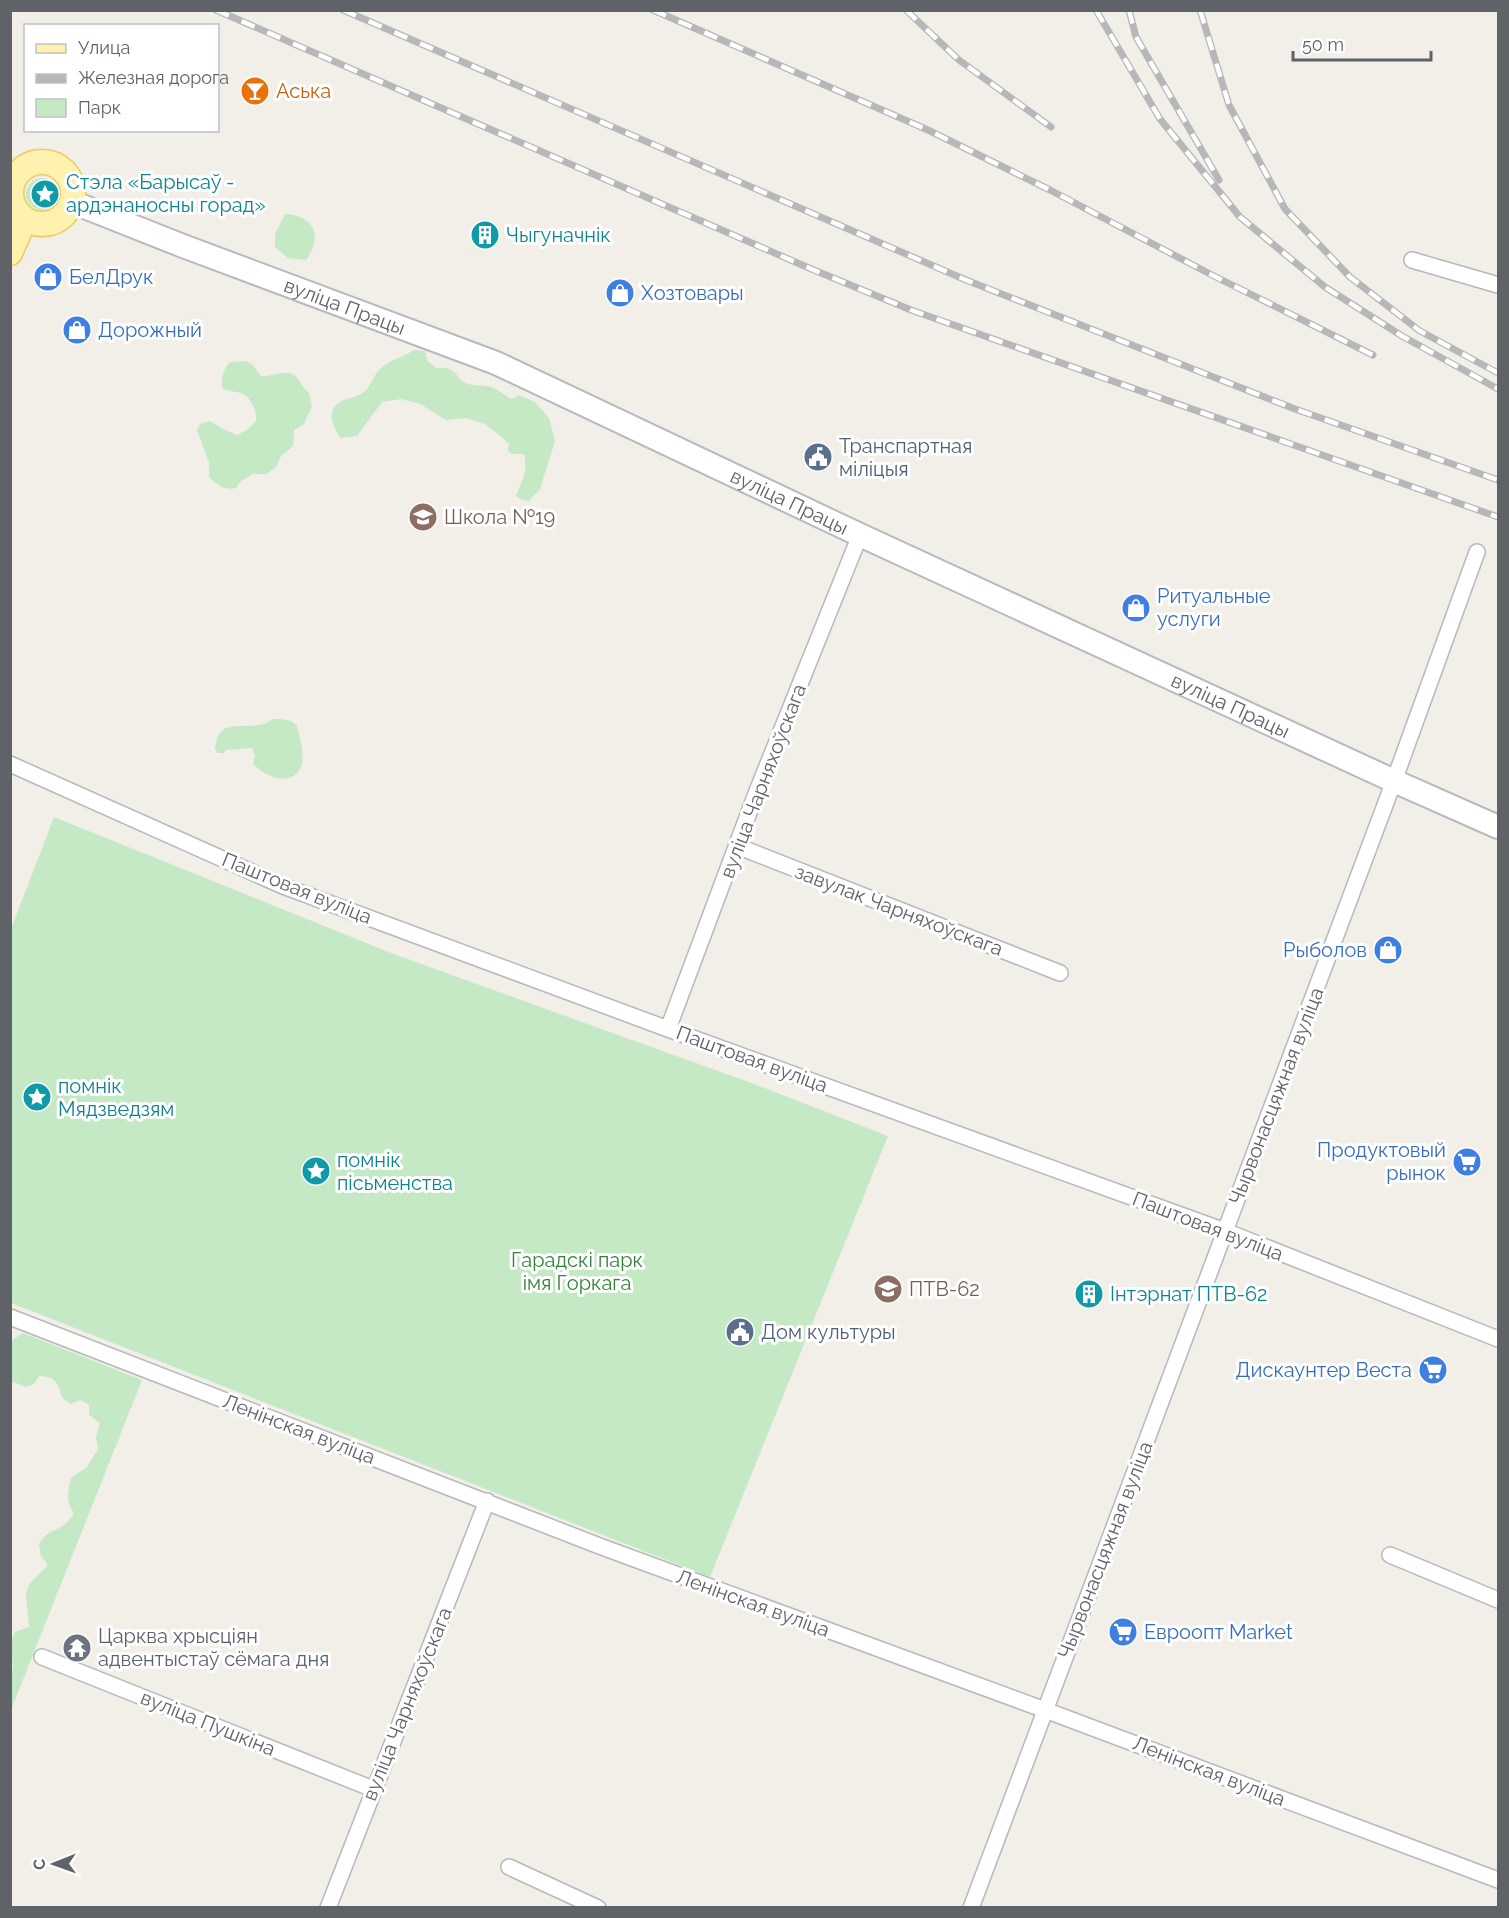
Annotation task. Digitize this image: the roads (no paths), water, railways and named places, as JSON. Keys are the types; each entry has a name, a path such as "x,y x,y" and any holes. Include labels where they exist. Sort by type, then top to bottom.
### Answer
{"main road":[{"path":"36,162 47,162 66,172 71,181 72,202 67,212 50,223 40,224 25,219 16,210 12,201 12,181 27,166 36,162"},
{"name":"вуліца Працы","path":"72,202 496,363 860,535 1498,827"},
{"path":"10,253 25,219"}],"street":[{"path":"1412,261 1498,285"},
{"name":"вуліца Чарняхоўскага","path":"668,1029 757,791 860,535"},
{"name":"Чырвонасцяжная вуліца","path":"971,1908 1394,781 1477,552"},
{"name":"Паштовая вуліца","path":"10,764 283,886 668,1029 1225,1231 1498,1339"},
{"name":"завулак Чарняхоўскага","path":"737,846 1060,973"},
{"name":"Ленінская вуліца","path":"10,1317 602,1547 1498,1880"},
{"name":"вуліца Чарняхоўскага","path":"328,1908 487,1501"},
{"path":"1390,1555 1498,1600"},
{"name":"вуліца Пушкіна","path":"42,1657 373,1789"},
{"path":"509,1867 598,1908"}],"railway":[{"path":"216,10 809,268 911,310 1498,517"},
{"path":"343,10 966,280 1295,409 1498,480"},
{"path":"653,10 928,130 1373,355"},
{"path":"906,10 959,60 1051,127"},
{"path":"1096,10 1160,119 1240,217 1325,287 1402,336 1498,389"},
{"path":"1129,10 1136,37 1219,180"},
{"path":"1200,10 1229,105 1285,209 1350,277 1420,331 1498,373"}],"place":[{"name":"Аська","path":"255,91"},
{"name":"Стэла «Барысаў - ардэнаносны горад»","path":"45,194"},
{"name":"Чыгуначнік","path":"485,235"},
{"name":"БелДрук","path":"48,277"},
{"name":"Хозтовары","path":"620,293"},
{"name":"Дорожный","path":"77,330"},
{"name":"Транспартная міліцыя","path":"818,457"},
{"name":"Школа №19","path":"423,517"},
{"name":"Ритуальные услуги","path":"1136,608"},
{"name":"Рыболов","path":"1388,950"},
{"name":"помнік Мядзведзям","path":"37,1097"},
{"name":"Продуктовый рынок","path":"1467,1162"},
{"name":"помнік пісьменства","path":"316,1171"},
{"name":"ПТВ-62","path":"888,1289"},
{"name":"Інтэрнат ПТВ-62","path":"1089,1294"},
{"name":"Дом культуры","path":"740,1332"},
{"name":"Дискаунтер Веста","path":"1433,1370"},
{"name":"Евроопт Market","path":"1123,1632"},
{"name":"Царква хрысціян адвентыстаў сёмага дня","path":"77,1648"}],"park label":[{"name":"Гарадскі парк імя Горкага","path":"577,1272"}]}
